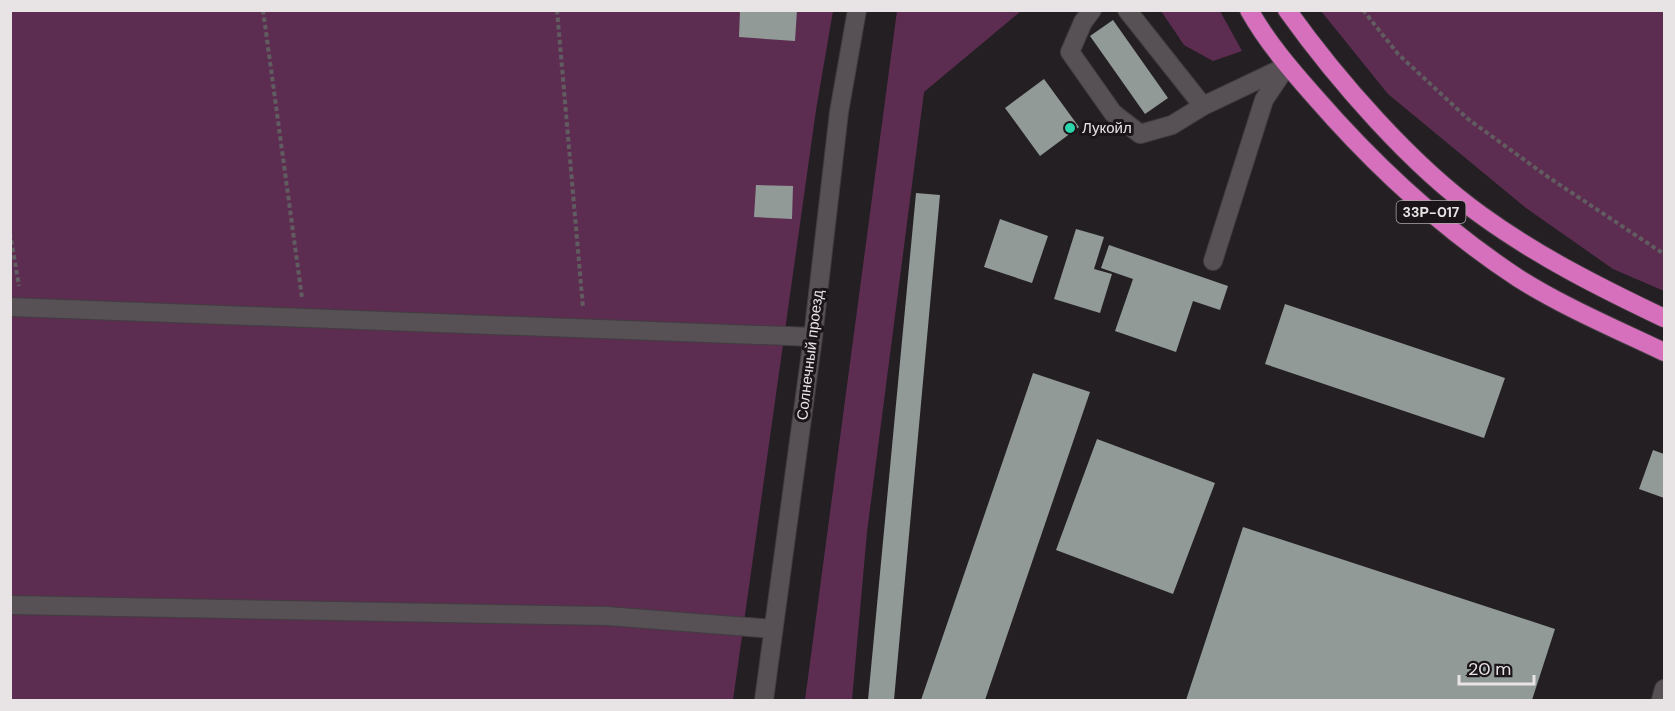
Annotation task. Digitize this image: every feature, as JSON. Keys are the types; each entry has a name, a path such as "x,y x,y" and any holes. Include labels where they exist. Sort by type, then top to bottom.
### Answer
{"highway":[{"name":"33Р-017","path":"1249,10 1287,66 1340,126 1390,177 1465,240 1520,279 1665,352"},
{"name":"33Р-017","path":"1287,10 1356,96 1411,154 1479,214 1538,253 1607,291 1665,318"}],"street":[{"name":"Солнечный проезд","path":"764,700 813,337 839,112 857,10"},
{"path":"1092,10 1083,22 1070,52 1113,113 1140,134 1172,125 1203,106 1287,66"},
{"path":"1127,10 1203,106"},
{"path":"1213,261 1264,100 1287,66"},
{"path":"16,308 813,337"},
{"path":"10,605 607,616 773,629"},
{"path":"1660,700 1665,689"}],"path":[{"path":"263,10 304,317"},
{"path":"557,10 585,327"},
{"path":"1363,10 1398,54 1468,119 1548,177 1665,254"},
{"path":"10,233 16,308"}],"shaded area":[{"path":"10,11 833,11 816,110 733,700 11,700"},
{"path":"897,11 1021,11 924,92 867,532 852,700 805,700"},
{"path":"1161,11 1220,11 1242,51 1213,61 1184,45"},
{"path":"1321,11 1664,11 1664,291 1613,269 1526,208 1388,94"}],"building":[{"path":"740,10 797,10 795,41 739,37"},
{"path":"1113,20 1168,98 1145,114 1090,36"},
{"path":"1044,79 1079,127 1040,156 1005,108"},
{"path":"756,185 793,186 792,219 754,217"},
{"path":"916,193 940,195 894,700 868,700"},
{"path":"1000,219 1048,236 1032,283 984,267"},
{"path":"1076,229 1104,237 1094,269 1112,274 1100,313 1054,299"},
{"path":"1109,245 1228,286 1220,310 1193,301 1176,352 1115,331 1133,279 1101,268"},
{"path":"1285,304 1505,378 1484,438 1265,364"},
{"path":"1033,373 1090,392 985,700 921,700"},
{"path":"1097,439 1215,483 1173,594 1056,550"},
{"path":"1653,450 1664,454 1664,498 1639,489"},
{"path":"1243,527 1555,629 1532,700 1186,700"}],"place":[{"name":"Лукойл","path":"1070,128"}]}
